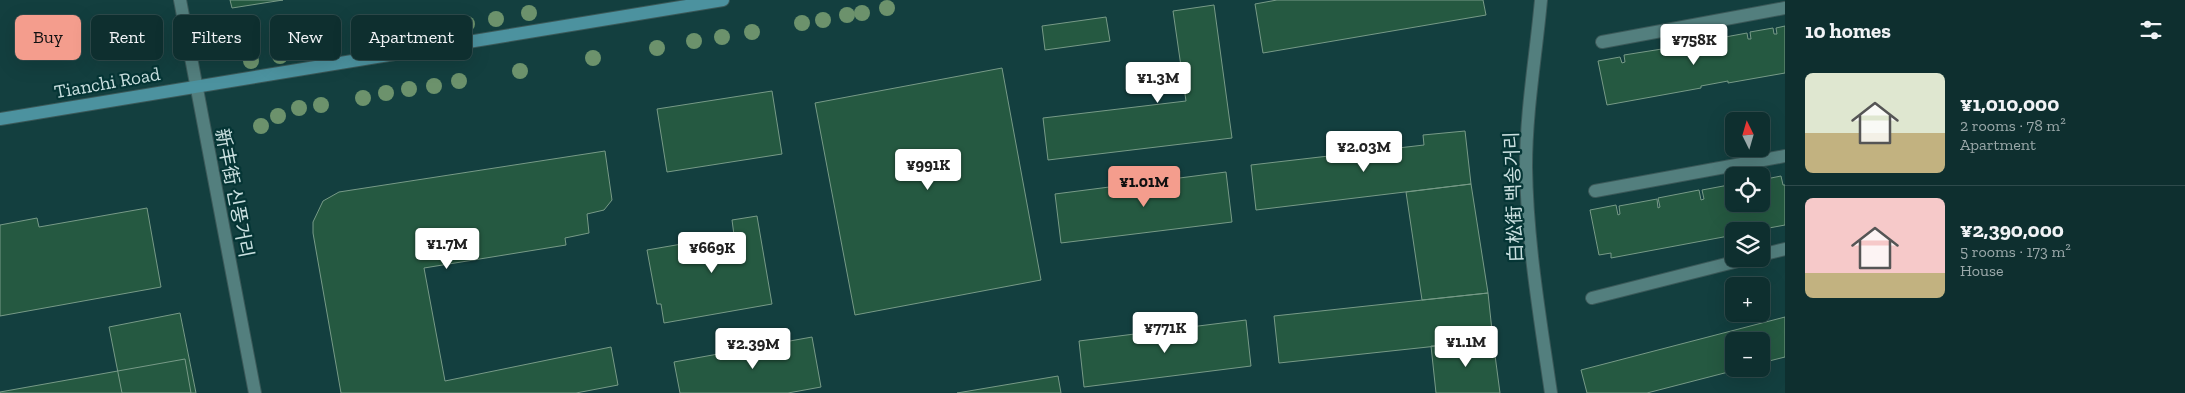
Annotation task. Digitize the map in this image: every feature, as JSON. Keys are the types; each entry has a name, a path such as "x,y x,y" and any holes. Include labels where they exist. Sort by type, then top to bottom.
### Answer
{"street":[{"name":"新丰街 신풍거리","path":"180,0 255,393"},
{"name":"Tianchi Road","path":"0,119 723,0"},
{"name":"白松街 백송거리","path":"1540,0 1526,165 1529,236 1551,393"},
{"path":"1602,42 1785,8"},
{"path":"1595,191 1785,156"},
{"path":"1770,253 1785,249"},
{"path":"1592,298 1725,264"}],"building":[{"path":"230,0 283,0 232,8"},
{"path":"1277,0 1483,0 1486,15 1263,53 1255,4"},
{"path":"1214,5 1232,138 1048,160 1043,118 1186,101 1173,11"},
{"path":"1106,17 1110,41 1045,50 1042,26"},
{"path":"1785,26 1785,73 1728,83 1728,81 1701,86 1701,88 1607,105 1598,61 1620,57 1622,63 1625,62 1624,55 1662,49 1663,55 1666,55 1665,48 1706,40 1707,47 1710,46 1709,40 1747,33 1748,39 1751,39 1750,32 1773,28 1774,34 1777,34 1776,28"},
{"path":"1002,68 1041,280 855,315 815,103"},
{"path":"772,91 782,154 667,172 657,109"},
{"path":"1465,131 1471,184 1256,210 1251,165 1424,145 1423,135"},
{"path":"605,151 612,200 604,210 587,214 589,233 565,238 566,245 424,268 445,381 611,347 618,385 576,393 341,393 313,233 313,222 323,201 339,192"},
{"path":"1226,172 1232,222 1061,243 1055,194"},
{"path":"1781,176 1783,185 1785,185 1785,225 1770,228 1770,222 1725,222 1725,237 1611,258 1611,253 1599,255 1590,210 1616,205 1618,215 1620,214 1619,206 1657,199 1658,208 1660,207 1658,198 1699,190 1701,200 1704,199 1702,190 1725,186 1725,212 1770,212 1770,178"},
{"path":"1471,184 1488,293 1422,300 1406,192"},
{"path":"147,208 161,287 0,316 0,225 37,218 39,227"},
{"path":"757,216 772,304 664,323 661,304 657,304 647,250 734,235 732,220"},
{"path":"1488,293 1493,340 1279,363 1274,316"},
{"path":"180,313 196,393 122,393 109,327"},
{"path":"1785,317 1785,357 1770,361 1770,332 1727,332 1770,322"},
{"path":"1246,320 1251,366 1084,387 1079,341"},
{"path":"1725,333 1725,373 1647,393 1587,393 1581,370"},
{"path":"812,337 821,387 788,393 680,393 674,362"},
{"path":"1493,340 1500,393 1436,393 1431,346"},
{"path":"185,359 191,393 0,393 0,392"},
{"path":"1058,376 1061,393 957,393"}]}
